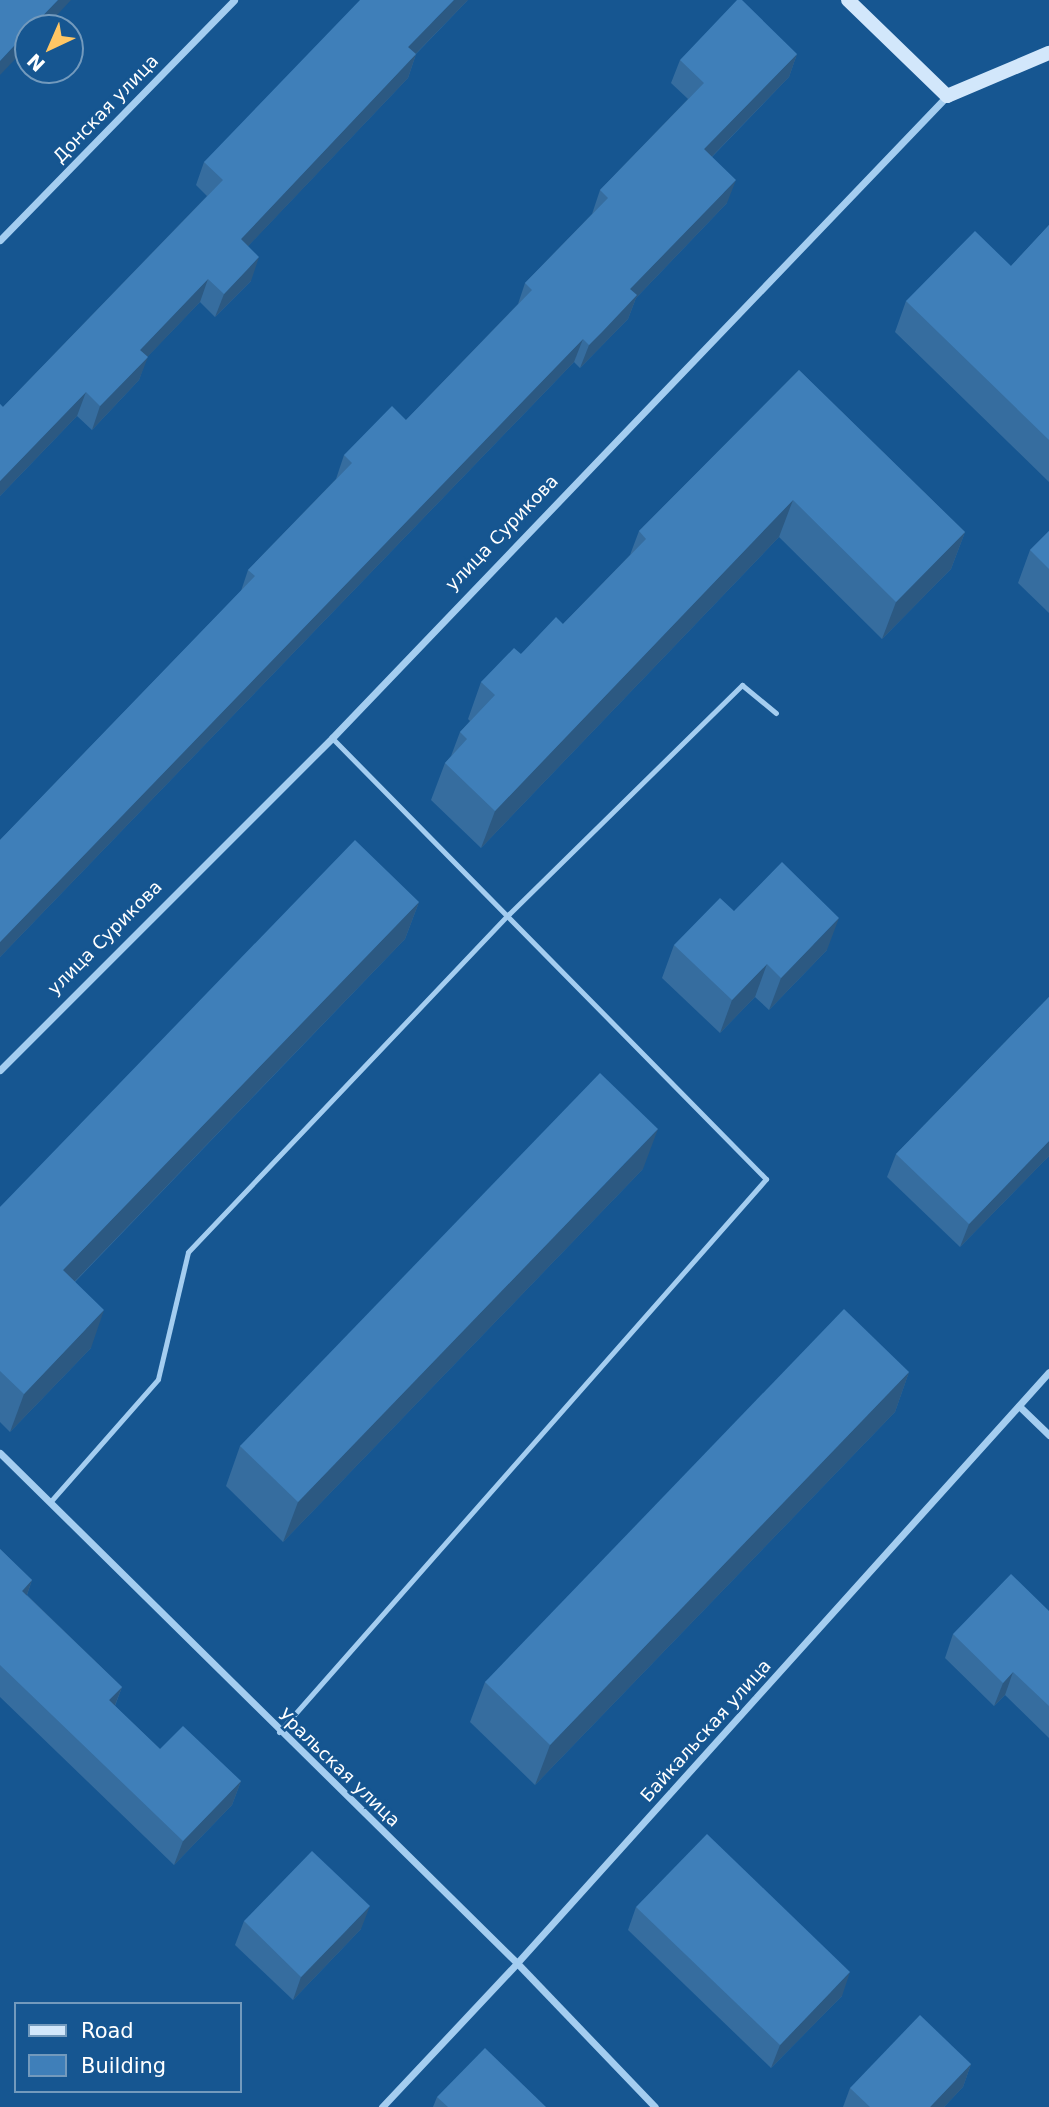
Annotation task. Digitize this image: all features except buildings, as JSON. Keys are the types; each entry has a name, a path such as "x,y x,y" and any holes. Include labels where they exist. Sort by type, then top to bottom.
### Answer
{"street":[{"name":"Донская улица","path":"0,240 234,0"},
{"path":"848,0 947,96"},
{"name":"улица Сурикова","path":"0,1070 332,738 947,96 1049,53"},
{"name":"Байкальская улица","path":"382,2107 517,1963 1049,1372"},
{"path":"1019,1406 1049,1435"},
{"name":"Уральская улица","path":"0,1453 51,1501 279,1732 517,1963 655,2107"}],"lane":[{"path":"51,1501 158,1379 188,1252 509,915 742,685 776,713"},
{"path":"279,1732 766,1179 332,738"}]}
